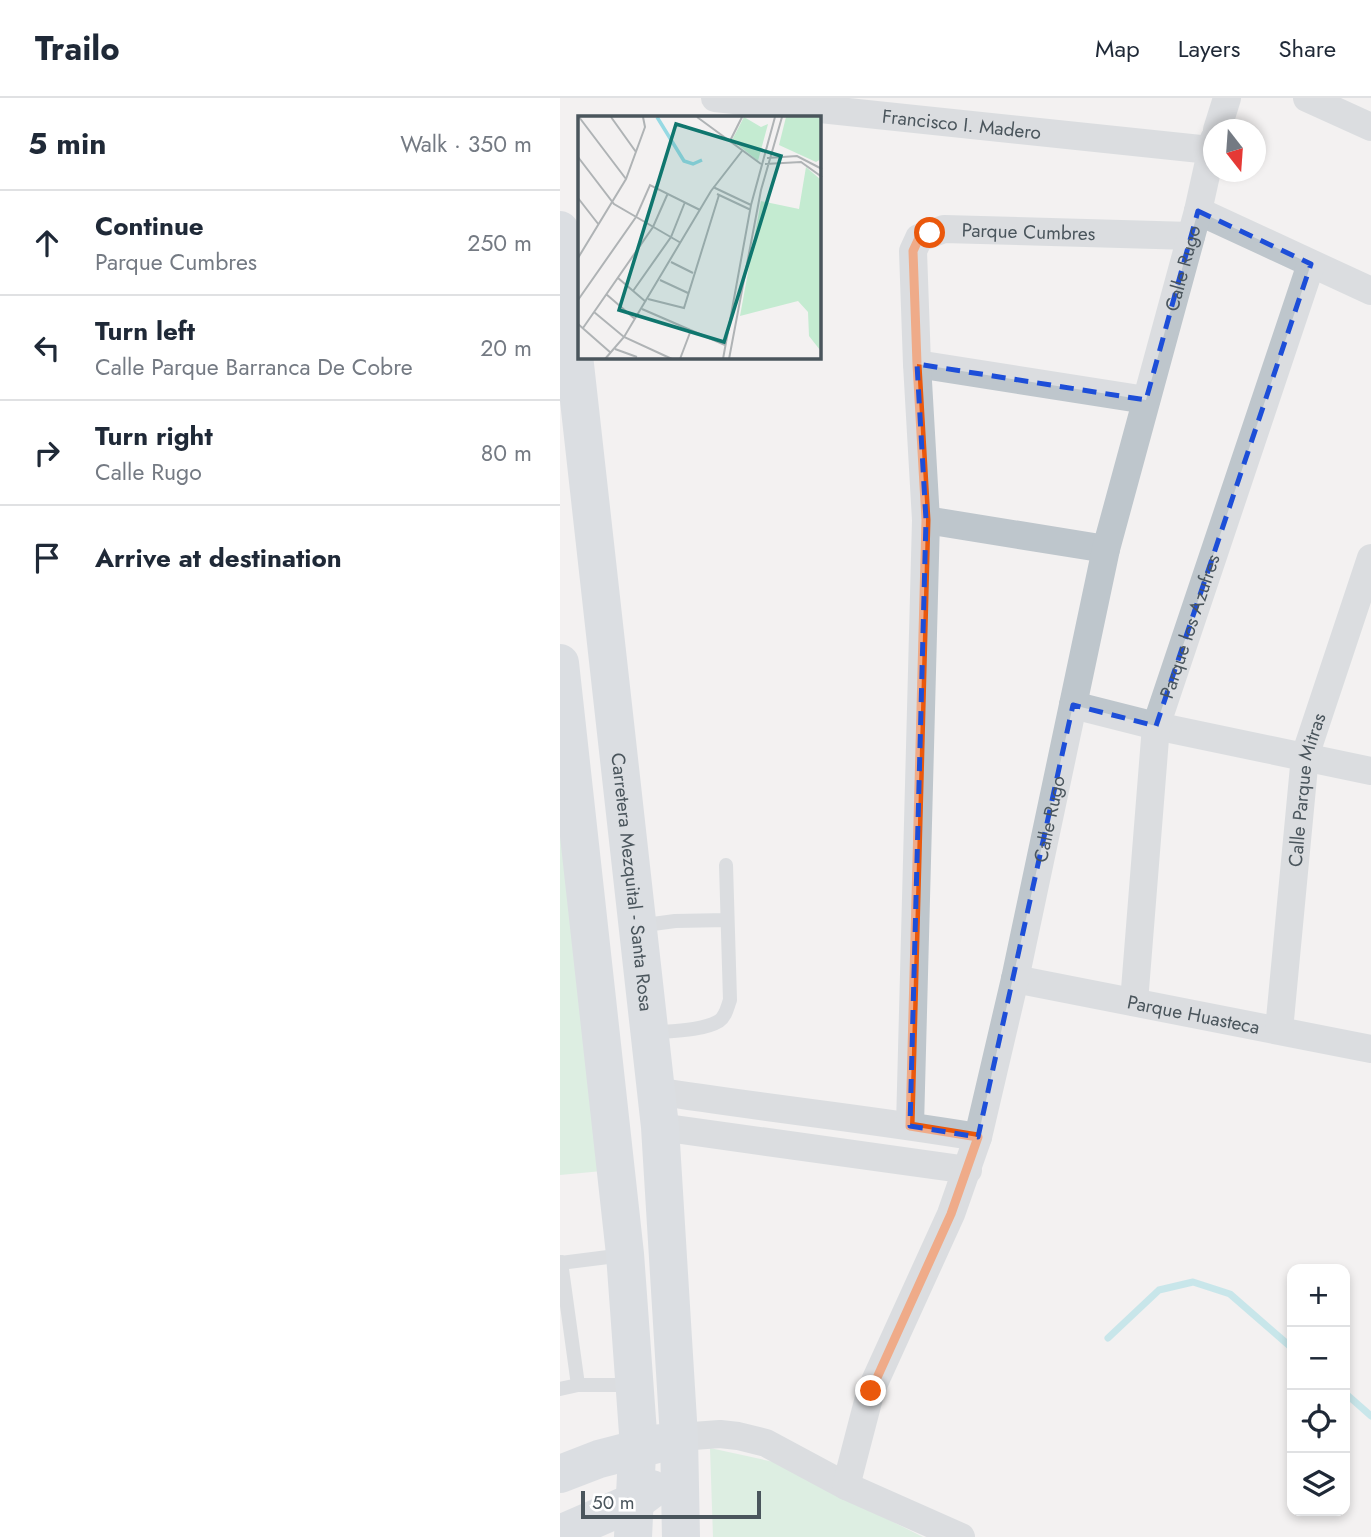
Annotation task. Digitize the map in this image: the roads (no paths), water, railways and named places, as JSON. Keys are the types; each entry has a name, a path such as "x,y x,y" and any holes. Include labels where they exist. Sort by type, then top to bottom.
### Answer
{"main road":[{"name":"Carretera Mezquital - Santa Rosa","path":"560,230 658,1109 680,1448 681,1537"},
{"path":"560,663 625,1254 638,1447 635,1519"},
{"path":"560,1474 638,1447 680,1448 667,1475 635,1519 560,1534"}],"street":[{"name":"Francisco I. Madero","path":"715,98 818,104 1203,139"},
{"name":"Calle Rugo","path":"1220,119 1227,98"},
{"path":"1307,98 1371,127"},
{"name":"Calle Rugo","path":"846,1486 871,1391 951,1214 978,1137 1015,979 1106,548 1204,182"},
{"path":"1194,224 1311,264 1371,291"},
{"name":"Parque Cumbres","path":"910,1126 926,520 913,251 919,238 944,229 1194,224"},
{"name":"Parque los Azufres","path":"1134,1002 1156,726 1311,264"},
{"path":"917,364 1146,400"},
{"path":"926,520 1106,548"},
{"name":"Calle Parque Mitras","path":"1279,1030 1305,756 1371,558"},
{"path":"1073,705 1156,726 1371,771"},
{"name":"Parque Huasteca","path":"1015,979 1371,1048"},
{"path":"755,1140 759,1107"},
{"path":"658,1109 759,1107 978,1137"},
{"path":"658,1109 755,1140 968,1170"},
{"path":"680,1448 720,1434 766,1443 846,1486 953,1536"}],"lane":[{"path":"649,1033 709,1025 721,1020 726,1012 730,1000 726,865"},
{"path":"637,926 675,921 727,920"},
{"path":"578,1385 560,1263 625,1254"},
{"path":"560,1389 578,1385 635,1385"}],"waterway":[{"path":"1108,1338 1159,1290 1193,1282 1230,1294 1287,1344"},
{"path":"1350,1397 1371,1416"}]}
